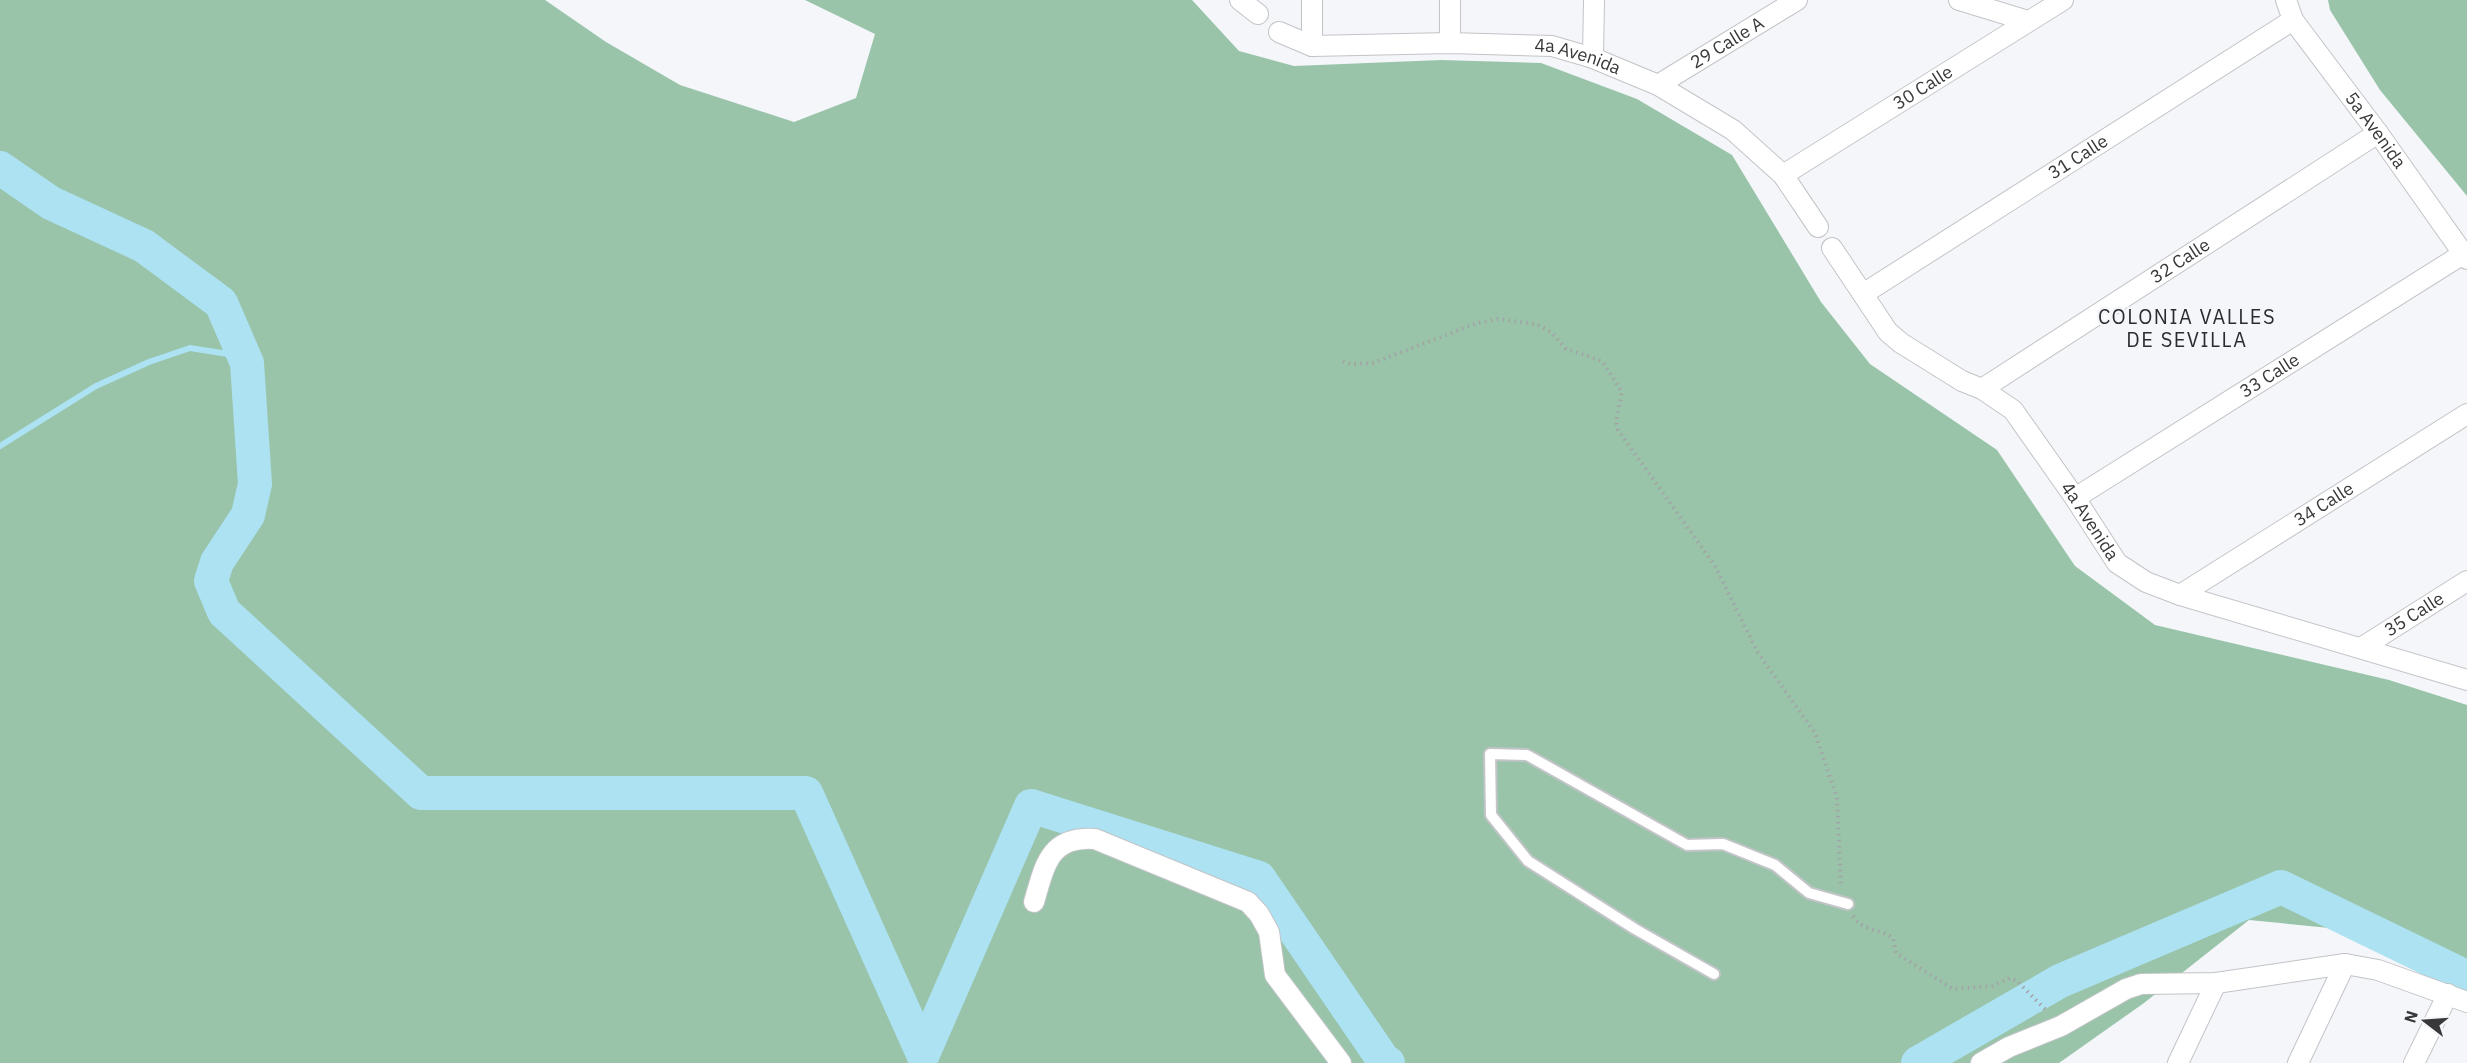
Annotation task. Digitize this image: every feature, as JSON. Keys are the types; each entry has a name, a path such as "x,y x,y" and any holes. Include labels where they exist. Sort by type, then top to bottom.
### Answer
{"street":[{"path":"1240,0 1258,14"},
{"path":"1312,0 1312,46"},
{"path":"1450,0 1450,44"},
{"path":"1593,58 1594,0"},
{"name":"29 Calle A","path":"1659,85 1797,0"},
{"path":"1959,0 2028,21"},
{"name":"30 Calle","path":"1783,175 2063,0"},
{"name":"5a Avenida","path":"2286,0 2293,20 2378,133 2465,256"},
{"name":"31 Calle","path":"1863,294 2293,20"},
{"name":"4a Avenida","path":"1279,32 1312,46 1450,44 1551,46 1593,58 1659,85 1733,130 1783,175 1818,227"},
{"name":"32 Calle","path":"1982,389 2378,133"},
{"name":"4a Avenida","path":"1832,248 1888,332 1901,343 1962,381 1982,389 2013,410 2075,498 2117,563 2146,582 2180,595 2467,680"},
{"name":"33 Calle","path":"2075,498 2465,256"},
{"name":"34 Calle","path":"2180,595 2467,414"},
{"name":"35 Calle","path":"2361,648 2467,581"},
{"path":"1034,902 1045,864 1059,847 1077,838 1095,839 1248,902 1259,914 1269,932 1275,975 1341,1063"},
{"path":"2298,1063 2345,964"},
{"path":"1981,1063 2009,1047 2061,1026 2126,989 2141,984 2216,983 2345,964 2378,970 2467,1002"},
{"path":"2178,1063 2216,983"},
{"path":"2414,1063 2448,994"}],"lane":[{"path":"1714,974 1635,929 1528,861 1491,815 1490,754 1527,755 1687,845 1723,844 1775,865 1809,893 1848,904"}],"path":[{"path":"1343,361 1350,364 1373,363 1478,323 1498,319 1536,324 1551,332 1566,348 1602,361 1622,392 1616,421 1618,430 1715,566 1758,653 1815,733 1837,798 1841,889 1855,921 1886,932 1893,938 1896,953 1953,989 1992,986 2010,978 2017,981 2049,1012"}],"green space":[{"path":"0,0 545,0 606,42 680,85 794,122 856,98 875,34 805,0 1192,0 1239,51 1294,66 1441,60 1541,63 1637,99 1732,155 1821,302 1870,364 1997,450 2075,566 2155,625 2389,680 2467,705 2467,973 2340,929 2249,920 2144,1003 2059,1063 0,1063"},
{"path":"2328,0 2467,0 2467,196 2380,90 2330,10"}],"waterway":[{"path":"0,168 51,203 144,246 221,303 247,363 255,484 248,515 217,562 211,581 224,612 421,793 806,793 923,1054 1031,806 1259,878 1384,1061 1388,1063"},
{"path":"0,446 96,386 149,362 190,348 228,354 247,363"},
{"path":"1918,1063 2060,981 2281,887 2464,976"}],"district":[{"name":"COLONIA VALLES DE SEVILLA","path":"2187,328"}]}
